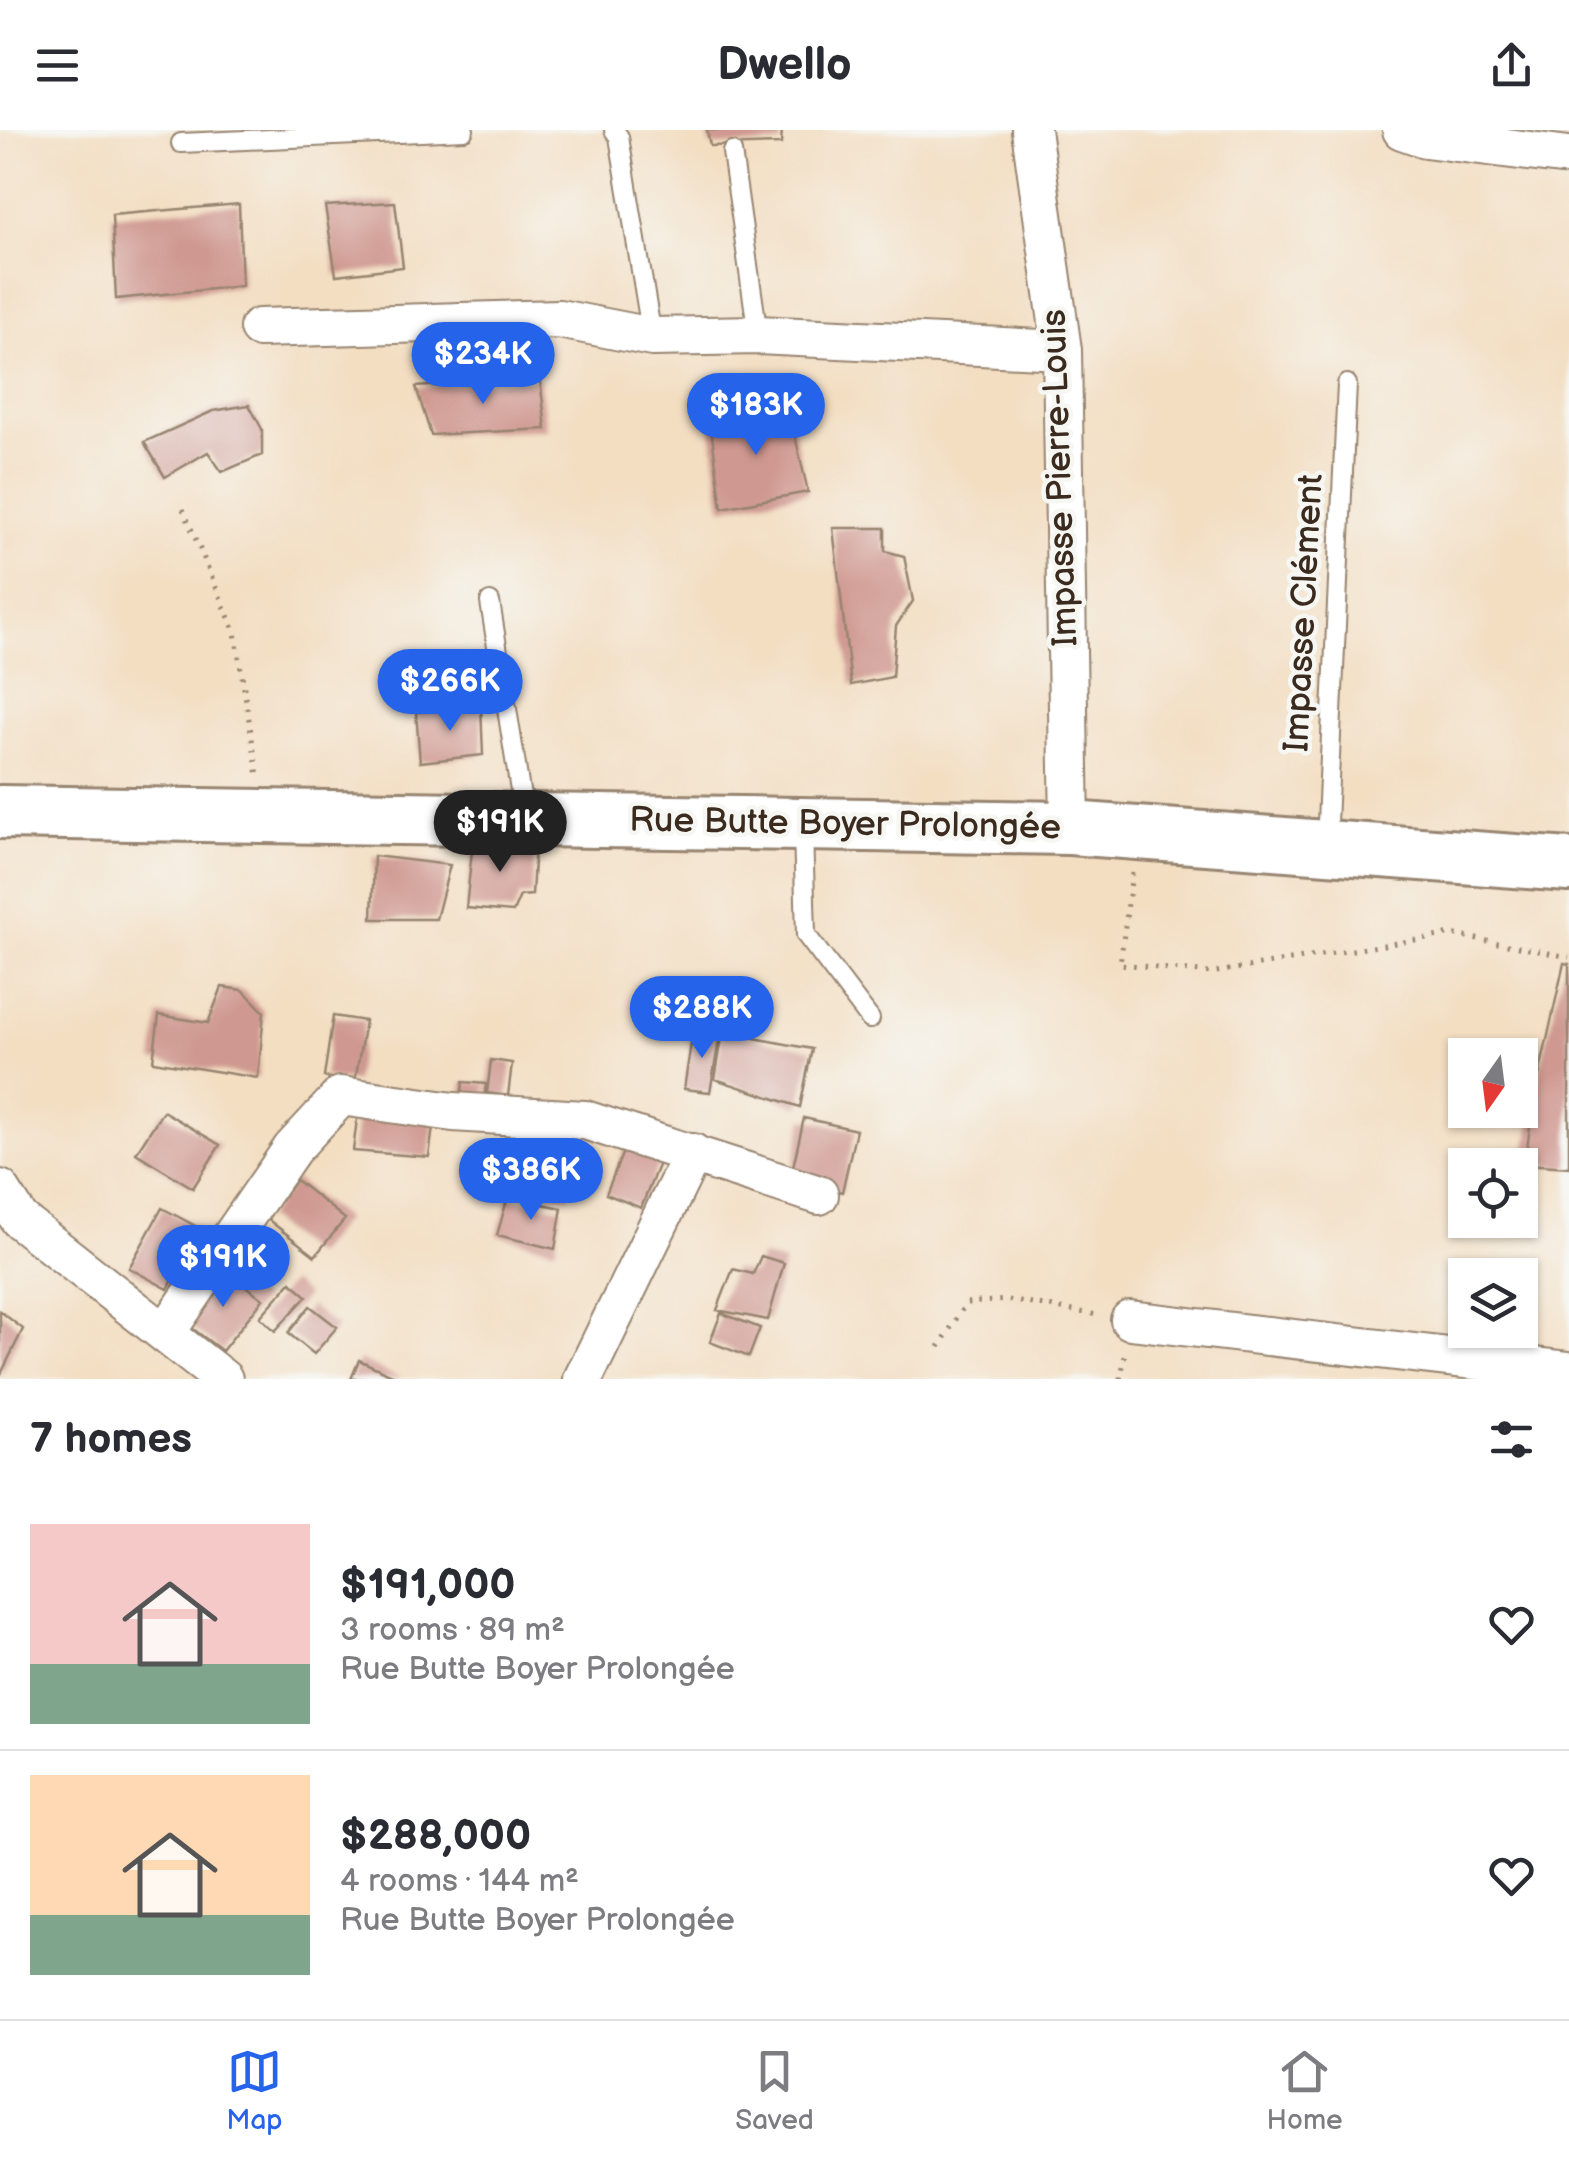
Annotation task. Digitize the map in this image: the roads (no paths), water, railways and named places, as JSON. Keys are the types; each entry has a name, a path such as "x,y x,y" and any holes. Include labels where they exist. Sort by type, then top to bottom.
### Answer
{"street":[{"name":"Impasse Pierre-Louis","path":"1031,130 1062,350 1070,828"},
{"path":"1402,130 1425,138 1569,156"},
{"path":"259,328 559,319 652,337 758,334 1062,350"},
{"name":"Rue Butte Boyer Prolongée","path":"0,812 1070,828 1569,865"},
{"path":"166,1332 292,1148 341,1096 453,1112 584,1120 819,1195"},
{"path":"583,1379 694,1152"},
{"path":"6,1219 166,1332 223,1379"},
{"path":"1130,1320 1569,1371"}],"lane":[{"path":"182,143 464,130"},
{"path":"614,130 620,137 652,337"},
{"path":"732,152 758,334"},
{"name":"Impasse Clément","path":"1326,846 1346,384"},
{"path":"490,602 524,817"},
{"path":"803,825 806,935 870,1019"}]}
